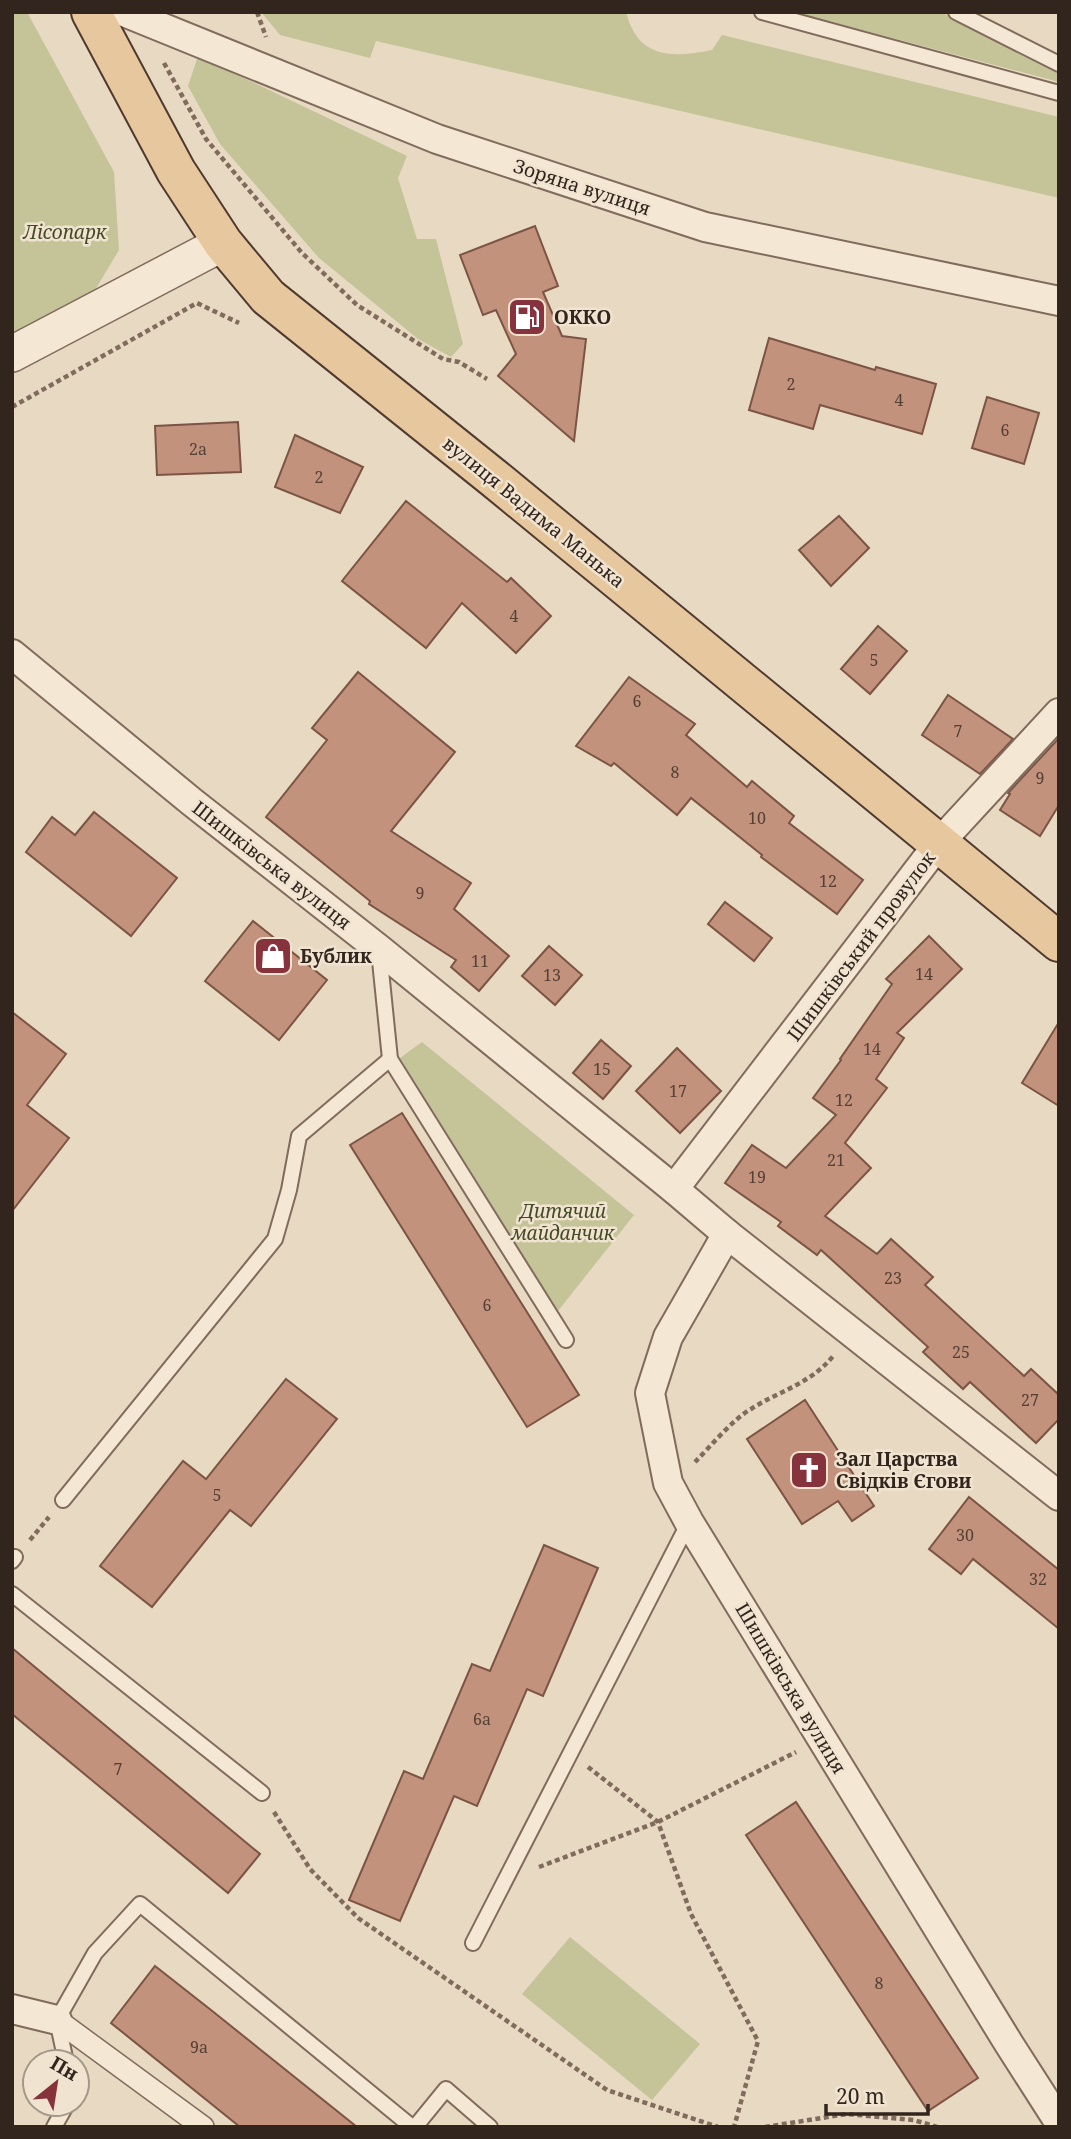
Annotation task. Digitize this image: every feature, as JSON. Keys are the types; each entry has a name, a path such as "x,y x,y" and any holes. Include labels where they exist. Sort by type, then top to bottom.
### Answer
{"main road":[{"name":"вулиця Вадима Манька","path":"91,12 176,171 223,243 268,297 302,327 495,479 1059,942"}],"street":[{"name":"Зоряна вулиця","path":"133,16 436,139 705,227 1059,301"},
{"path":"12,354 223,243"},
{"name":"Шишківська вулиця","path":"12,654 197,796 379,950 727,1234 1059,1496"},
{"name":"Шишківський провулок","path":"674,1189 939,844 1059,713"},
{"name":"Шишківська вулиця","path":"727,1234 668,1337 650,1393 668,1482 689,1522 1009,2045 1059,2122"},
{"path":"12,2009 57,2020 203,2127"}],"lane":[{"path":"762,12 1059,93"},
{"path":"956,12 1059,65"},
{"path":"379,950 390,1059 566,1340"},
{"path":"63,1500 275,1239 289,1190 299,1136 390,1059"},
{"path":"473,1943 689,1522"},
{"path":"12,1594 262,1793"},
{"path":"63,2048 57,2020 95,1953 140,1903 413,2127 446,2089 490,2127"}],"path":[{"path":"133,16 206,139 302,253 356,305 443,359 459,362 486,379"},
{"path":"12,407 197,303 240,323"},
{"path":"668,1482 686,1470 748,1410 824,1369 851,1333"},
{"path":"14,1559 63,1500"},
{"path":"505,1880 658,1822 822,1739"},
{"path":"571,1752 658,1822 691,1914 758,2041 734,2127"},
{"path":"262,1793 310,1869 358,1918 607,2090 718,2127"},
{"path":"765,2127 847,2114 914,2120 937,2127"},
{"path":"909,2127 914,2120"}],"green space":[{"name":"Лісопарк","path":"12,12 27,12 114,172 119,250 95,290 12,333"},
{"path":"261,12 626,12 639,39 658,52 683,54 712,50 722,35 1059,117 1059,198 376,41 370,58 280,35"},
{"path":"795,12 941,12 1059,71 1059,82"},
{"path":"198,56 407,156 398,178 417,239 436,239 463,344 451,357 418,339 319,258 220,144 188,86"},
{"name":"Дитячий майданчик","path":"422,1042 634,1215 558,1311 400,1058"},
{"path":"570,1937 700,2044 652,2100 522,1994"}],"building":[{"path":"535,226 558,286 543,292 562,336 586,339 574,441 498,376 516,354 496,310 483,315 460,255"},
{"path":"769,338 875,370 876,367 936,384 922,434 820,405 813,429 749,410"},
{"path":"987,397 1039,413 1024,464 972,448"},
{"path":"238,422 241,472 157,475 155,426"},
{"path":"295,435 363,467 340,513 275,487"},
{"path":"406,501 507,582 511,578 551,616 516,653 462,603 426,648 342,581"},
{"path":"839,516 869,548 831,586 799,550"},
{"path":"878,626 907,651 870,694 841,669"},
{"path":"358,672 455,752 391,831 471,883 454,909 509,956 479,991 451,967 456,960 369,904 370,901 266,817 327,740 312,728"},
{"path":"629,677 695,724 686,735 747,787 752,781 794,816 789,823 863,880 837,914 761,857 762,855 691,798 677,815 614,763 611,766 576,746"},
{"path":"948,695 1013,739 980,774 922,735"},
{"path":"1059,738 1059,805 1040,836 1000,810 1010,794 1008,793"},
{"path":"94,812 177,878 131,936 26,852 52,817 75,835"},
{"path":"725,902 772,938 754,961 708,924"},
{"path":"253,921 327,980 279,1040 205,981"},
{"path":"929,936 962,969 897,1033 904,1038 876,1079 887,1088 845,1143 871,1168 825,1216 877,1254 891,1239 933,1277 925,1285 1024,1376 1031,1369 1059,1395 1059,1419 1036,1443 970,1382 963,1389 923,1352 928,1347 821,1250 817,1255 778,1226 781,1222 725,1183 752,1145 786,1168 836,1115 813,1098 892,984 886,979"},
{"path":"549,946 582,975 555,1005 522,976"},
{"path":"12,1012 66,1054 27,1105 69,1138 12,1211"},
{"path":"1059,1022 1059,1106 1022,1083"},
{"path":"601,1040 631,1066 603,1099 573,1073"},
{"path":"677,1048 721,1091 680,1133 636,1091"},
{"path":"402,1113 579,1395 527,1427 350,1145"},
{"path":"286,1379 337,1419 251,1526 230,1510 152,1607 100,1566 183,1461 206,1479"},
{"name":"Зал Царства Свідків Єгови","path":"805,1400 874,1506 852,1521 838,1501 802,1524 747,1439"},
{"path":"969,1497 1059,1570 1059,1629 973,1559 961,1574 929,1549"},
{"path":"544,1545 598,1568 543,1696 527,1689 477,1806 454,1796 400,1921 349,1900 404,1771 423,1779 472,1664 490,1671"},
{"path":"12,1648 260,1854 228,1893 12,1714"},
{"path":"796,1802 978,2078 928,2111 746,1835"},
{"path":"155,1966 357,2127 240,2127 111,2023"}],"place":[{"name":"ОККО","path":"527,317"},
{"name":"Бублик","path":"273,956"},
{"name":"Зал Царства Свідків Єгови","path":"809,1470"}]}
